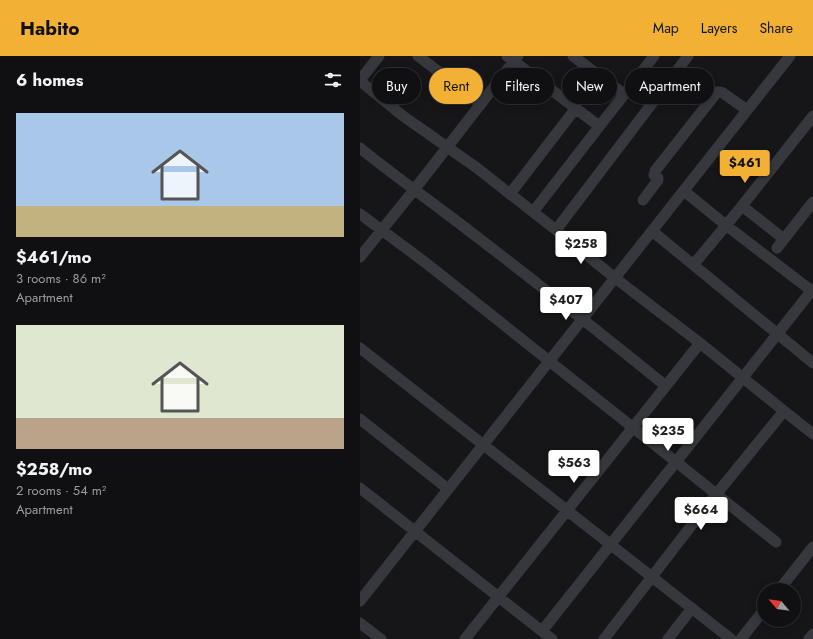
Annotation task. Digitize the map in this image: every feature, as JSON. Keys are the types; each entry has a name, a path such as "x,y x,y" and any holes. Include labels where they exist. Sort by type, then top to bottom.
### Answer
{"street":[{"path":"379,56 360,81 403,116 477,168 615,278 700,343 813,434"},
{"path":"418,56 434,68"},
{"path":"573,56 624,94"},
{"path":"533,212 654,56"},
{"path":"556,230 688,56"},
{"path":"360,601 790,56"},
{"path":"483,100 513,58 600,126"},
{"path":"644,200 657,182 658,178 654,175 655,171 717,92 723,93 746,110"},
{"path":"360,257 480,104"},
{"path":"510,194 576,108"},
{"path":"694,264 727,226 813,116"},
{"path":"360,148 414,190 447,213 666,386"},
{"path":"542,631 812,290 727,226 684,191"},
{"path":"742,206 780,244 813,202"},
{"path":"360,214 426,263 776,542"},
{"path":"652,231 813,363"},
{"path":"468,638 498,597 700,343"},
{"path":"360,348 731,639"},
{"path":"604,639 716,494 784,412"},
{"path":"360,419 448,489"},
{"path":"360,488 552,639"},
{"path":"785,583 813,547"},
{"path":"668,639 692,608"},
{"path":"741,639 757,619"},
{"path":"360,623 381,639"},
{"path":"809,639 813,634"}]}
